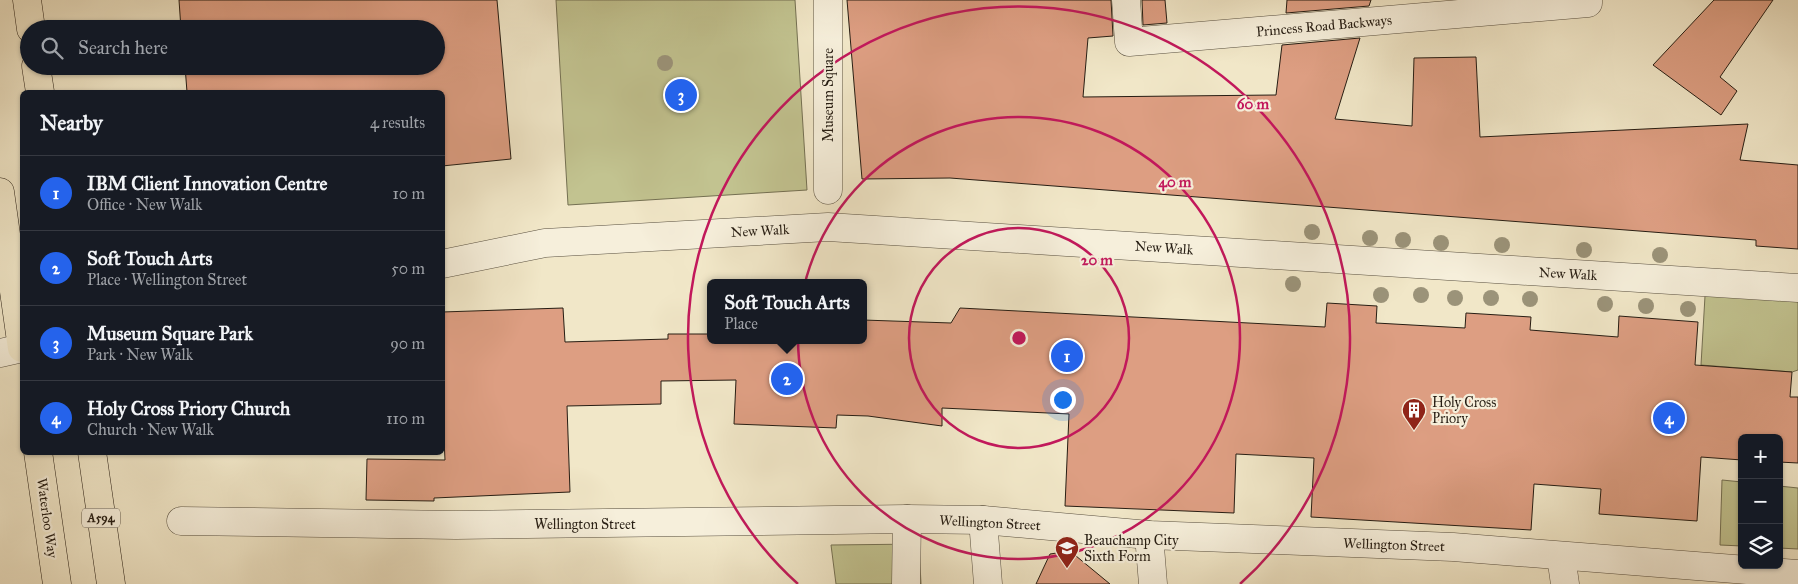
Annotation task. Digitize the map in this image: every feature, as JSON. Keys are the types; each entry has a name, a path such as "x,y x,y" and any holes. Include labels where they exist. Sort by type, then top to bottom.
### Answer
{"main road":[{"path":"26,0 29,20"},
{"path":"37,75 40,90"},
{"path":"0,192 20,334"},
{"name":"Waterloo Way","path":"38,455 56,584"},
{"name":"A594","path":"92,455 111,584"}],"street":[{"name":"Museum Square","path":"828,0 828,190"},
{"name":"Princess Road Backways","path":"1126,0 1130,42 1588,3 1588,0"},
{"name":"New Walk","path":"445,263 545,243 828,227 1798,288"},
{"path":"0,353 20,348"},
{"path":"906,584 908,519"},
{"name":"Wellington Street","path":"181,521 456,525 908,519 983,520 1149,535 1453,547 1798,574"},
{"path":"983,520 988,584"},
{"path":"1149,535 1153,584"},
{"path":"1561,556 1565,584"}],"green space":[{"path":"556,0 795,0 807,190 568,205"},
{"path":"1705,296 1798,299 1798,370 1792,372 1701,365"},
{"path":"1722,480 1738,482 1738,546 1720,545"},
{"path":"1783,486 1798,488 1798,549 1783,548"},
{"path":"919,544 921,584 836,584 831,545"}],"building":[{"path":"179,0 497,0 511,159 445,166 445,90 187,90 186,75 445,75 445,20 180,20"},
{"path":"847,0 1111,0 1113,36 1088,38 1083,97 1276,95 1282,45 1360,38 1335,119 1412,126 1414,58 1476,57 1480,137 1748,124 1740,160 1798,165 1798,249 1756,246 1756,240 950,178 862,179"},
{"path":"1142,0 1165,0 1167,23 1143,25"},
{"path":"1287,0 1371,0 1369,6 1286,13"},
{"path":"1714,0 1773,0 1720,77 1737,91 1721,115 1653,65"},
{"path":"1327,303 1377,306 1376,323 1465,328 1466,313 1531,317 1530,330 1618,337 1619,316 1698,322 1695,365 1792,372 1790,397 1798,397 1798,463 1783,462 1783,434 1738,434 1738,460 1701,457 1697,521 1599,514 1601,489 1534,484 1531,530 1311,517 1314,458 1236,454 1234,513 1065,506 1069,414 942,408 942,426 868,416 837,415 836,428 734,424 736,380 661,381 661,404 567,406 570,492 434,498 434,501 366,500 367,459 445,460 445,312 563,308 565,342 668,339 668,334 707,334 707,344 867,344 867,320 951,323 960,308 1325,327"},
{"name":"Beauchamp City Sixth Form","path":"1070,551 1110,584 1036,584 1050,554"}],"place":[{"name":"Museum Square Park","path":"681,95"},
{"name":"IBM Client Innovation Centre","path":"1067,356"},
{"name":"Soft Touch Arts","path":"787,379"},
{"name":"Holy Cross Priory Church","path":"1669,418"},
{"name":"Holy Cross Priory","path":"1414,431"},
{"name":"Beauchamp City Sixth Form","path":"1067,569"}]}
